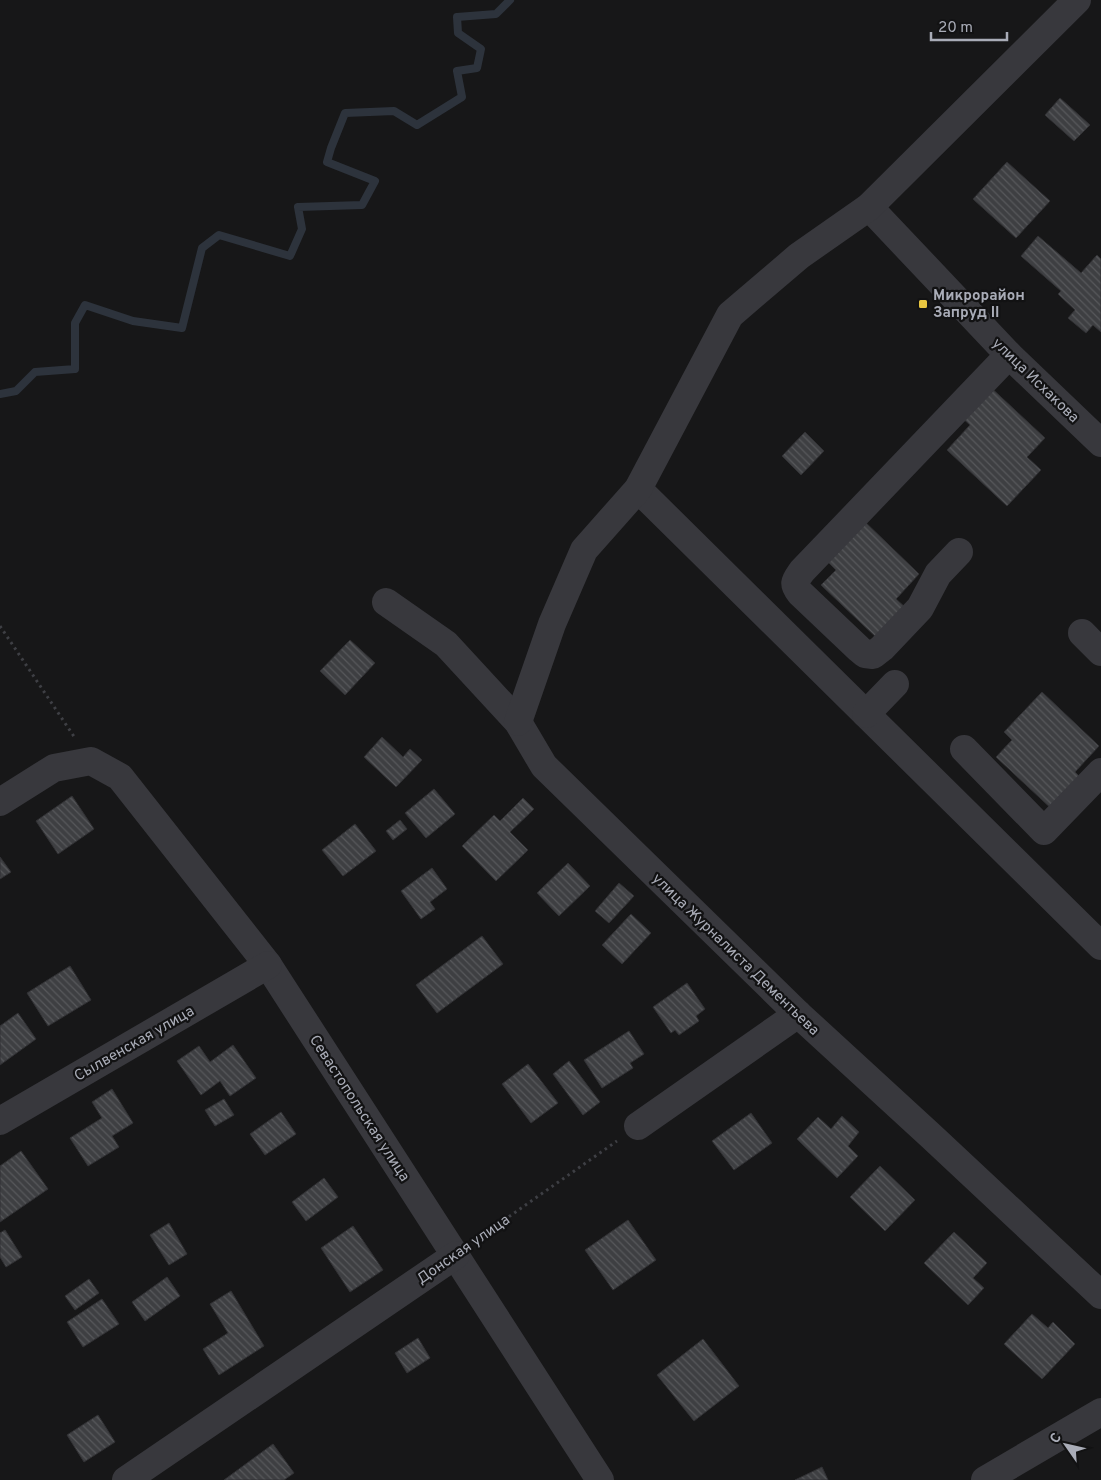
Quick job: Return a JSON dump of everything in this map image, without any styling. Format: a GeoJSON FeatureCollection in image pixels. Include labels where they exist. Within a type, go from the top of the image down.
{"type":"FeatureCollection","features":[{"type":"Feature","properties":{"kind":"street"},"geometry":{"type":"LineString","coordinates":[[518,722],[552,624],[584,550],[638,489],[730,315],[799,256],[869,207],[1077,0]]}},
{"type":"Feature","properties":{"kind":"street","name":"улица Исхакова"},"geometry":{"type":"LineString","coordinates":[[869,207],[1009,354],[1101,443]]}},
{"type":"Feature","properties":{"kind":"street"},"geometry":{"type":"LineString","coordinates":[[959,552],[938,574],[920,608],[873,655],[865,654],[859,649],[800,594],[796,587],[795,580],[802,571],[1009,354]]}},
{"type":"Feature","properties":{"kind":"street"},"geometry":{"type":"LineString","coordinates":[[638,489],[1101,946]]}},
{"type":"Feature","properties":{"kind":"street","name":"улица Журналиста Дементьева"},"geometry":{"type":"LineString","coordinates":[[386,602],[446,644],[518,722],[544,766],[798,1014],[1101,1295]]}},
{"type":"Feature","properties":{"kind":"street"},"geometry":{"type":"LineString","coordinates":[[1082,633],[1101,652]]}},
{"type":"Feature","properties":{"kind":"street"},"geometry":{"type":"LineString","coordinates":[[866,714],[895,684]]}},
{"type":"Feature","properties":{"kind":"street"},"geometry":{"type":"LineString","coordinates":[[964,749],[1044,831],[1101,772]]}},
{"type":"Feature","properties":{"kind":"street"},"geometry":{"type":"LineString","coordinates":[[0,802],[54,768],[91,761]]}},
{"type":"Feature","properties":{"kind":"street","name":"Севастопольская улица"},"geometry":{"type":"LineString","coordinates":[[91,761],[120,777],[268,965],[600,1480]]}},
{"type":"Feature","properties":{"kind":"street","name":"Сылвенская улица"},"geometry":{"type":"LineString","coordinates":[[0,1121],[268,965]]}},
{"type":"Feature","properties":{"kind":"street"},"geometry":{"type":"LineString","coordinates":[[638,1126],[798,1014]]}},
{"type":"Feature","properties":{"kind":"street","name":"Донская улица"},"geometry":{"type":"LineString","coordinates":[[139,1476],[456,1255]]}},
{"type":"Feature","properties":{"kind":"street"},"geometry":{"type":"LineString","coordinates":[[985,1480],[1101,1412]]}},
{"type":"Feature","properties":{"kind":"path"},"geometry":{"type":"LineString","coordinates":[[0,626],[91,761]]}},
{"type":"Feature","properties":{"kind":"path","name":"Донская улица"},"geometry":{"type":"LineString","coordinates":[[456,1255],[638,1126]]}},
{"type":"Feature","properties":{"kind":"building"},"geometry":{"type":"Polygon","coordinates":[[[1060,98],[1090,125],[1074,141],[1045,115],[1060,98]]]}},
{"type":"Feature","properties":{"kind":"building"},"geometry":{"type":"Polygon","coordinates":[[[1007,162],[1050,201],[1016,238],[973,199],[1007,162]]]}},
{"type":"Feature","properties":{"kind":"building"},"geometry":{"type":"Polygon","coordinates":[[[1038,236],[1081,273],[1097,255],[1101,259],[1101,332],[1093,325],[1086,333],[1068,318],[1075,310],[1058,294],[1061,291],[1021,256],[1038,236]]]}},
{"type":"Feature","properties":{"kind":"building"},"geometry":{"type":"Polygon","coordinates":[[[987,384],[1045,438],[1027,457],[1041,470],[1007,506],[947,450],[970,425],[959,415],[987,384]]]}},
{"type":"Feature","properties":{"kind":"building"},"geometry":{"type":"Polygon","coordinates":[[[805,432],[824,451],[801,475],[782,456],[805,432]]]}},
{"type":"Feature","properties":{"kind":"building"},"geometry":{"type":"Polygon","coordinates":[[[862,519],[919,574],[896,599],[907,609],[878,639],[821,585],[836,570],[824,558],[862,519]]]}},
{"type":"Feature","properties":{"kind":"building"},"geometry":{"type":"Polygon","coordinates":[[[350,640],[375,663],[345,695],[320,671],[350,640]]]}},
{"type":"Feature","properties":{"kind":"building"},"geometry":{"type":"Polygon","coordinates":[[[1042,692],[1099,746],[1075,772],[1084,781],[1055,812],[996,757],[1012,740],[1004,732],[1042,692]]]}},
{"type":"Feature","properties":{"kind":"building"},"geometry":{"type":"Polygon","coordinates":[[[382,737],[403,757],[410,749],[422,760],[396,787],[364,757],[382,737]]]}},
{"type":"Feature","properties":{"kind":"building"},"geometry":{"type":"Polygon","coordinates":[[[434,789],[455,814],[426,838],[405,813],[434,789]]]}},
{"type":"Feature","properties":{"kind":"building"},"geometry":{"type":"Polygon","coordinates":[[[72,796],[94,829],[58,854],[36,821],[72,796]]]}},
{"type":"Feature","properties":{"kind":"building"},"geometry":{"type":"Polygon","coordinates":[[[523,798],[534,809],[510,832],[528,850],[496,881],[462,846],[494,815],[500,821],[523,798]]]}},
{"type":"Feature","properties":{"kind":"building"},"geometry":{"type":"Polygon","coordinates":[[[400,820],[407,829],[393,840],[386,831],[400,820]]]}},
{"type":"Feature","properties":{"kind":"building"},"geometry":{"type":"Polygon","coordinates":[[[355,824],[376,851],[343,876],[322,850],[355,824]]]}},
{"type":"Feature","properties":{"kind":"building"},"geometry":{"type":"Polygon","coordinates":[[[0,857],[11,872],[0,879],[0,857]]]}},
{"type":"Feature","properties":{"kind":"building"},"geometry":{"type":"Polygon","coordinates":[[[568,863],[590,886],[559,916],[537,893],[568,863]]]}},
{"type":"Feature","properties":{"kind":"building"},"geometry":{"type":"Polygon","coordinates":[[[432,868],[447,889],[430,902],[435,909],[421,919],[401,891],[432,868]]]}},
{"type":"Feature","properties":{"kind":"building"},"geometry":{"type":"Polygon","coordinates":[[[619,883],[634,896],[609,923],[595,911],[619,883]]]}},
{"type":"Feature","properties":{"kind":"building"},"geometry":{"type":"Polygon","coordinates":[[[631,914],[651,933],[622,964],[602,945],[631,914]]]}},
{"type":"Feature","properties":{"kind":"building"},"geometry":{"type":"Polygon","coordinates":[[[482,936],[503,964],[437,1013],[416,985],[482,936]]]}},
{"type":"Feature","properties":{"kind":"building"},"geometry":{"type":"Polygon","coordinates":[[[70,966],[91,1000],[48,1026],[27,993],[70,966]]]}},
{"type":"Feature","properties":{"kind":"building"},"geometry":{"type":"Polygon","coordinates":[[[687,983],[705,1009],[696,1016],[699,1021],[679,1035],[675,1030],[671,1033],[653,1007],[687,983]]]}},
{"type":"Feature","properties":{"kind":"building"},"geometry":{"type":"Polygon","coordinates":[[[18,1013],[36,1039],[0,1065],[0,1026],[18,1013]]]}},
{"type":"Feature","properties":{"kind":"building"},"geometry":{"type":"Polygon","coordinates":[[[629,1031],[644,1054],[630,1063],[633,1068],[602,1088],[584,1060],[629,1031]]]}},
{"type":"Feature","properties":{"kind":"building"},"geometry":{"type":"Polygon","coordinates":[[[233,1045],[256,1078],[230,1096],[220,1081],[201,1095],[177,1061],[199,1046],[210,1062],[233,1045]]]}},
{"type":"Feature","properties":{"kind":"building"},"geometry":{"type":"Polygon","coordinates":[[[569,1061],[600,1102],[583,1115],[553,1074],[569,1061]]]}},
{"type":"Feature","properties":{"kind":"building"},"geometry":{"type":"Polygon","coordinates":[[[528,1064],[558,1103],[531,1123],[502,1084],[528,1064]]]}},
{"type":"Feature","properties":{"kind":"building"},"geometry":{"type":"Polygon","coordinates":[[[112,1089],[133,1123],[112,1136],[119,1147],[88,1166],[70,1138],[102,1118],[92,1102],[112,1089]]]}},
{"type":"Feature","properties":{"kind":"building"},"geometry":{"type":"Polygon","coordinates":[[[224,1099],[234,1115],[215,1126],[205,1110],[224,1099]]]}},
{"type":"Feature","properties":{"kind":"building"},"geometry":{"type":"Polygon","coordinates":[[[281,1112],[296,1134],[265,1155],[250,1134],[281,1112]]]}},
{"type":"Feature","properties":{"kind":"building"},"geometry":{"type":"Polygon","coordinates":[[[751,1113],[772,1143],[734,1170],[712,1141],[751,1113]]]}},
{"type":"Feature","properties":{"kind":"building"},"geometry":{"type":"Polygon","coordinates":[[[842,1116],[859,1132],[848,1146],[858,1156],[837,1178],[797,1139],[818,1117],[831,1129],[842,1116]]]}},
{"type":"Feature","properties":{"kind":"building"},"geometry":{"type":"Polygon","coordinates":[[[21,1151],[48,1189],[0,1222],[0,1166],[21,1151]]]}},
{"type":"Feature","properties":{"kind":"building"},"geometry":{"type":"Polygon","coordinates":[[[880,1166],[915,1200],[885,1231],[850,1197],[880,1166]]]}},
{"type":"Feature","properties":{"kind":"building"},"geometry":{"type":"Polygon","coordinates":[[[324,1178],[338,1197],[306,1221],[292,1202],[324,1178]]]}},
{"type":"Feature","properties":{"kind":"building"},"geometry":{"type":"Polygon","coordinates":[[[628,1220],[656,1260],[613,1290],[585,1250],[628,1220]]]}},
{"type":"Feature","properties":{"kind":"building"},"geometry":{"type":"Polygon","coordinates":[[[169,1223],[187,1254],[169,1265],[150,1235],[169,1223]]]}},
{"type":"Feature","properties":{"kind":"building"},"geometry":{"type":"Polygon","coordinates":[[[353,1226],[383,1270],[350,1292],[321,1248],[353,1226]]]}},
{"type":"Feature","properties":{"kind":"building"},"geometry":{"type":"Polygon","coordinates":[[[5,1230],[22,1257],[6,1267],[0,1257],[0,1233],[5,1230]]]}},
{"type":"Feature","properties":{"kind":"building"},"geometry":{"type":"Polygon","coordinates":[[[954,1232],[987,1263],[973,1278],[984,1288],[968,1305],[924,1263],[954,1232]]]}},
{"type":"Feature","properties":{"kind":"building"},"geometry":{"type":"Polygon","coordinates":[[[167,1277],[180,1296],[145,1321],[132,1302],[167,1277]]]}},
{"type":"Feature","properties":{"kind":"building"},"geometry":{"type":"Polygon","coordinates":[[[89,1279],[99,1293],[75,1310],[65,1296],[89,1279]]]}},
{"type":"Feature","properties":{"kind":"building"},"geometry":{"type":"Polygon","coordinates":[[[231,1291],[264,1346],[219,1375],[203,1349],[228,1333],[210,1304],[231,1291]]]}},
{"type":"Feature","properties":{"kind":"building"},"geometry":{"type":"Polygon","coordinates":[[[102,1299],[119,1324],[83,1347],[67,1322],[102,1299]]]}},
{"type":"Feature","properties":{"kind":"building"},"geometry":{"type":"Polygon","coordinates":[[[1032,1314],[1048,1328],[1053,1322],[1075,1344],[1042,1379],[1004,1344],[1032,1314]]]}},
{"type":"Feature","properties":{"kind":"building"},"geometry":{"type":"Polygon","coordinates":[[[418,1338],[430,1358],[407,1373],[395,1353],[418,1338]]]}},
{"type":"Feature","properties":{"kind":"building"},"geometry":{"type":"Polygon","coordinates":[[[703,1339],[739,1386],[694,1421],[657,1375],[703,1339]]]}},
{"type":"Feature","properties":{"kind":"building"},"geometry":{"type":"Polygon","coordinates":[[[98,1415],[115,1442],[84,1462],[67,1435],[98,1415]]]}},
{"type":"Feature","properties":{"kind":"building"},"geometry":{"type":"Polygon","coordinates":[[[273,1444],[294,1473],[284,1480],[224,1480],[273,1444]]]}},
{"type":"Feature","properties":{"kind":"building"},"geometry":{"type":"Polygon","coordinates":[[[822,1467],[828,1480],[795,1480],[822,1467]]]}},
{"type":"Feature","properties":{"kind":"waterway"},"geometry":{"type":"LineString","coordinates":[[0,394],[16,391],[35,372],[75,369],[75,323],[85,305],[133,321],[182,328],[202,248],[219,235],[290,256],[302,229],[298,207],[362,205],[375,181],[327,162],[345,113],[394,111],[417,125],[462,97],[457,71],[477,68],[481,49],[458,33],[457,17],[496,14],[510,0]]}},
{"type":"Feature","properties":{"kind":"place","name":"Микрорайон Запруд II"},"geometry":{"type":"Point","coordinates":[923,304]}}]}
